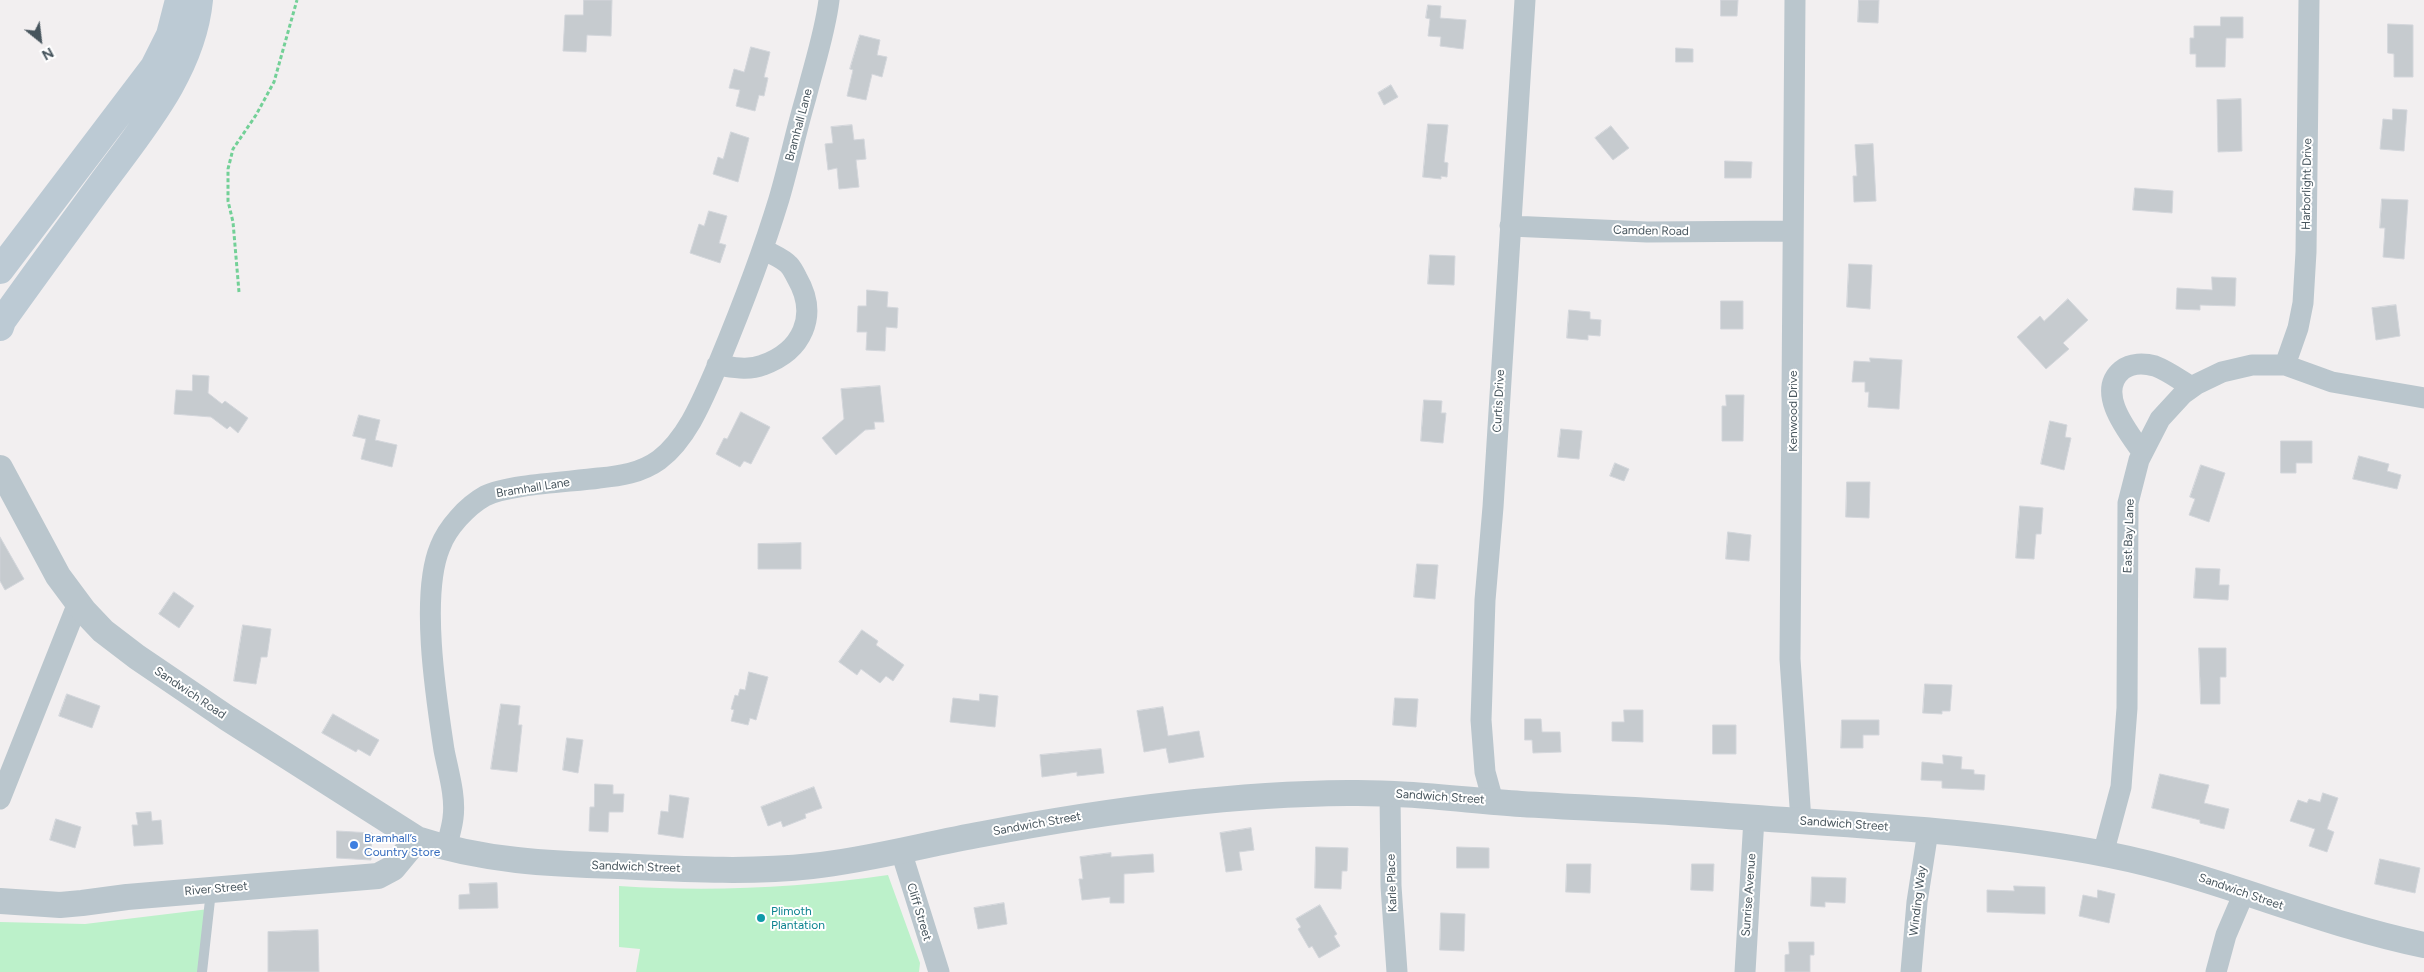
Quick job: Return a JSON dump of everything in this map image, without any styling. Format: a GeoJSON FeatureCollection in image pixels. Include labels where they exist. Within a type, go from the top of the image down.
{"type":"FeatureCollection","features":[{"type":"Feature","properties":{"kind":"main road"},"geometry":{"type":"LineString","coordinates":[[0,270],[154,67],[170,34],[179,0]]}},
{"type":"Feature","properties":{"kind":"main road"},"geometry":{"type":"LineString","coordinates":[[0,324],[163,100],[195,26],[199,0]]}},
{"type":"Feature","properties":{"kind":"street","name":"Bramhall Lane"},"geometry":{"type":"LineString","coordinates":[[447,849],[453,818],[452,797],[437,704],[431,617],[431,585],[435,562],[441,544],[454,524],[468,509],[485,496],[503,490],[637,472],[658,460],[678,440],[700,404],[763,249],[793,149],[819,49],[829,0]]}},
{"type":"Feature","properties":{"kind":"street","name":"Curtis Drive"},"geometry":{"type":"LineString","coordinates":[[1493,800],[1485,772],[1482,702],[1485,600],[1493,507],[1525,0]]}},
{"type":"Feature","properties":{"kind":"street","name":"Kenwood Drive"},"geometry":{"type":"LineString","coordinates":[[1795,0],[1790,659],[1801,821]]}},
{"type":"Feature","properties":{"kind":"street","name":"Harborlight Drive"},"geometry":{"type":"LineString","coordinates":[[2285,365],[2298,328],[2304,286],[2309,0]]}},
{"type":"Feature","properties":{"kind":"street","name":"Camden Road"},"geometry":{"type":"LineString","coordinates":[[1510,226],[1648,232],[1793,230]]}},
{"type":"Feature","properties":{"kind":"street"},"geometry":{"type":"LineString","coordinates":[[717,365],[742,369],[761,366],[786,355],[801,337],[808,308],[802,288],[789,265],[763,249]]}},
{"type":"Feature","properties":{"kind":"street"},"geometry":{"type":"LineString","coordinates":[[2142,452],[2124,424],[2113,401],[2111,387],[2118,374],[2128,366],[2148,364],[2164,370],[2192,387]]}},
{"type":"Feature","properties":{"kind":"street","name":"East Bay Lane"},"geometry":{"type":"LineString","coordinates":[[2103,854],[2121,787],[2128,708],[2128,503],[2142,452],[2160,419],[2192,387],[2209,377],[2252,365],[2285,365],[2332,382],[2424,398]]}},
{"type":"Feature","properties":{"kind":"street","name":"Sandwich Road"},"geometry":{"type":"LineString","coordinates":[[0,468],[47,556],[78,603],[103,631],[137,657],[226,718],[417,839],[447,849]]}},
{"type":"Feature","properties":{"kind":"street"},"geometry":{"type":"LineString","coordinates":[[0,799],[78,603]]}},
{"type":"Feature","properties":{"kind":"street","name":"Sandwich Street"},"geometry":{"type":"LineString","coordinates":[[447,849],[493,858],[562,864],[722,869],[805,867],[901,851],[1014,828],[1143,808],[1280,795],[1390,793],[1801,821],[2012,839],[2103,854],[2178,872],[2341,924],[2424,945]]}},
{"type":"Feature","properties":{"kind":"street","name":"Karle Place"},"geometry":{"type":"LineString","coordinates":[[1390,793],[1391,886],[1397,972]]}},
{"type":"Feature","properties":{"kind":"street","name":"Sunrise Avenue"},"geometry":{"type":"LineString","coordinates":[[1745,972],[1754,818]]}},
{"type":"Feature","properties":{"kind":"street","name":"Winding Way"},"geometry":{"type":"LineString","coordinates":[[1911,972],[1917,902],[1928,831]]}},
{"type":"Feature","properties":{"kind":"street","name":"River Street"},"geometry":{"type":"LineString","coordinates":[[0,901],[60,905],[378,876],[393,868],[417,839]]}},
{"type":"Feature","properties":{"kind":"street","name":"Cliff Street"},"geometry":{"type":"LineString","coordinates":[[901,851],[939,972]]}},
{"type":"Feature","properties":{"kind":"street"},"geometry":{"type":"LineString","coordinates":[[2216,972],[2226,935],[2244,893]]}},
{"type":"Feature","properties":{"kind":"lane"},"geometry":{"type":"LineString","coordinates":[[202,972],[211,890]]}},
{"type":"Feature","properties":{"kind":"path"},"geometry":{"type":"LineString","coordinates":[[239,292],[233,222],[228,202],[228,169],[233,149],[256,116],[274,82],[297,0]]}},
{"type":"Feature","properties":{"kind":"green space","name":"Plimoth Plantation"},"geometry":{"type":"Polygon","coordinates":[[[888,875],[920,963],[919,972],[636,972],[640,949],[619,947],[619,886],[686,889],[754,888],[888,875]]]}},
{"type":"Feature","properties":{"kind":"green space"},"geometry":{"type":"Polygon","coordinates":[[[209,909],[199,972],[0,972],[0,922],[85,924],[209,909]]]}},
{"type":"Feature","properties":{"kind":"building"},"geometry":{"type":"Polygon","coordinates":[[[584,0],[612,0],[611,36],[587,35],[586,52],[563,51],[565,15],[583,15],[584,0]]]}},
{"type":"Feature","properties":{"kind":"building"},"geometry":{"type":"Polygon","coordinates":[[[1721,0],[1738,0],[1737,16],[1721,16],[1721,0]]]}},
{"type":"Feature","properties":{"kind":"building"},"geometry":{"type":"Polygon","coordinates":[[[1859,0],[1879,0],[1878,23],[1858,22],[1859,0]]]}},
{"type":"Feature","properties":{"kind":"building"},"geometry":{"type":"Polygon","coordinates":[[[1428,5],[1441,6],[1440,18],[1466,20],[1463,49],[1440,46],[1441,37],[1428,36],[1430,19],[1426,18],[1428,5]]]}},
{"type":"Feature","properties":{"kind":"building"},"geometry":{"type":"Polygon","coordinates":[[[2221,17],[2243,17],[2243,38],[2226,38],[2225,67],[2196,67],[2196,54],[2190,54],[2190,38],[2194,38],[2194,26],[2220,26],[2221,17]]]}},
{"type":"Feature","properties":{"kind":"building"},"geometry":{"type":"Polygon","coordinates":[[[2388,24],[2413,25],[2413,77],[2394,77],[2394,54],[2388,53],[2388,24]]]}},
{"type":"Feature","properties":{"kind":"building"},"geometry":{"type":"Polygon","coordinates":[[[860,35],[880,40],[877,55],[887,57],[882,77],[872,74],[866,100],[847,96],[853,70],[850,69],[860,35]]]}},
{"type":"Feature","properties":{"kind":"building"},"geometry":{"type":"Polygon","coordinates":[[[751,47],[770,52],[764,77],[768,78],[764,96],[759,95],[755,111],[736,106],[740,90],[729,88],[734,69],[744,72],[751,47]]]}},
{"type":"Feature","properties":{"kind":"building"},"geometry":{"type":"Polygon","coordinates":[[[1676,48],[1693,49],[1693,62],[1676,62],[1676,48]]]}},
{"type":"Feature","properties":{"kind":"building"},"geometry":{"type":"Polygon","coordinates":[[[1391,85],[1398,97],[1384,105],[1378,93],[1391,85]]]}},
{"type":"Feature","properties":{"kind":"building"},"geometry":{"type":"Polygon","coordinates":[[[2241,99],[2242,151],[2218,152],[2217,100],[2241,99]]]}},
{"type":"Feature","properties":{"kind":"building"},"geometry":{"type":"Polygon","coordinates":[[[2393,109],[2407,110],[2404,151],[2380,149],[2383,119],[2392,120],[2393,109]]]}},
{"type":"Feature","properties":{"kind":"building"},"geometry":{"type":"Polygon","coordinates":[[[1428,124],[1448,125],[1444,162],[1448,163],[1447,177],[1441,176],[1441,179],[1423,177],[1428,124]]]}},
{"type":"Feature","properties":{"kind":"building"},"geometry":{"type":"Polygon","coordinates":[[[852,125],[854,140],[864,139],[866,159],[856,160],[859,187],[839,189],[837,168],[828,170],[825,144],[833,143],[831,127],[852,125]]]}},
{"type":"Feature","properties":{"kind":"building"},"geometry":{"type":"Polygon","coordinates":[[[1611,126],[1629,148],[1613,160],[1595,138],[1611,126]]]}},
{"type":"Feature","properties":{"kind":"building"},"geometry":{"type":"Polygon","coordinates":[[[731,132],[749,138],[738,182],[713,174],[718,157],[723,159],[731,132]]]}},
{"type":"Feature","properties":{"kind":"building"},"geometry":{"type":"Polygon","coordinates":[[[1873,144],[1876,201],[1854,202],[1853,176],[1857,176],[1855,145],[1873,144]]]}},
{"type":"Feature","properties":{"kind":"building"},"geometry":{"type":"Polygon","coordinates":[[[1725,161],[1752,162],[1751,178],[1725,178],[1725,161]]]}},
{"type":"Feature","properties":{"kind":"building"},"geometry":{"type":"Polygon","coordinates":[[[2135,188],[2173,191],[2172,213],[2133,210],[2135,188]]]}},
{"type":"Feature","properties":{"kind":"building"},"geometry":{"type":"Polygon","coordinates":[[[2382,199],[2408,200],[2404,259],[2383,257],[2385,228],[2380,228],[2382,199]]]}},
{"type":"Feature","properties":{"kind":"building"},"geometry":{"type":"Polygon","coordinates":[[[709,211],[727,216],[719,243],[726,245],[720,263],[690,253],[699,224],[704,226],[709,211]]]}},
{"type":"Feature","properties":{"kind":"building"},"geometry":{"type":"Polygon","coordinates":[[[1430,255],[1455,256],[1454,285],[1428,284],[1430,255]]]}},
{"type":"Feature","properties":{"kind":"building"},"geometry":{"type":"Polygon","coordinates":[[[1849,264],[1872,265],[1870,309],[1847,307],[1849,264]]]}},
{"type":"Feature","properties":{"kind":"building"},"geometry":{"type":"Polygon","coordinates":[[[2212,277],[2236,278],[2235,306],[2200,305],[2200,310],[2176,309],[2177,288],[2212,290],[2212,277]]]}},
{"type":"Feature","properties":{"kind":"building"},"geometry":{"type":"Polygon","coordinates":[[[867,290],[888,292],[887,307],[898,308],[897,328],[886,327],[885,351],[866,350],[867,332],[857,332],[858,306],[866,306],[867,290]]]}},
{"type":"Feature","properties":{"kind":"building"},"geometry":{"type":"Polygon","coordinates":[[[2068,299],[2088,320],[2063,343],[2069,349],[2046,369],[2017,337],[2040,316],[2044,321],[2068,299]]]}},
{"type":"Feature","properties":{"kind":"building"},"geometry":{"type":"Polygon","coordinates":[[[1721,301],[1743,301],[1743,329],[1721,329],[1721,301]]]}},
{"type":"Feature","properties":{"kind":"building"},"geometry":{"type":"Polygon","coordinates":[[[2396,305],[2400,336],[2376,340],[2372,308],[2396,305]]]}},
{"type":"Feature","properties":{"kind":"building"},"geometry":{"type":"Polygon","coordinates":[[[1569,310],[1590,312],[1590,319],[1601,320],[1600,336],[1588,335],[1588,340],[1567,338],[1569,310]]]}},
{"type":"Feature","properties":{"kind":"building"},"geometry":{"type":"Polygon","coordinates":[[[1870,358],[1902,360],[1899,409],[1868,407],[1869,392],[1865,392],[1865,382],[1852,382],[1854,361],[1870,362],[1870,358]]]}},
{"type":"Feature","properties":{"kind":"building"},"geometry":{"type":"Polygon","coordinates":[[[193,375],[209,376],[208,393],[222,404],[225,401],[248,418],[238,433],[230,426],[227,429],[211,417],[174,414],[176,390],[192,391],[193,375]]]}},
{"type":"Feature","properties":{"kind":"building"},"geometry":{"type":"Polygon","coordinates":[[[880,386],[884,422],[874,422],[875,429],[865,430],[836,455],[822,438],[844,419],[841,389],[880,386]]]}},
{"type":"Feature","properties":{"kind":"building"},"geometry":{"type":"Polygon","coordinates":[[[1726,395],[1744,395],[1743,441],[1722,441],[1722,406],[1726,406],[1726,395]]]}},
{"type":"Feature","properties":{"kind":"building"},"geometry":{"type":"Polygon","coordinates":[[[1424,400],[1442,401],[1441,413],[1446,413],[1443,443],[1421,441],[1424,400]]]}},
{"type":"Feature","properties":{"kind":"building"},"geometry":{"type":"Polygon","coordinates":[[[741,412],[770,427],[751,464],[744,461],[740,467],[716,454],[724,438],[727,439],[741,412]]]}},
{"type":"Feature","properties":{"kind":"building"},"geometry":{"type":"Polygon","coordinates":[[[359,415],[380,420],[375,440],[397,445],[392,467],[361,459],[366,439],[353,436],[359,415]]]}},
{"type":"Feature","properties":{"kind":"building"},"geometry":{"type":"Polygon","coordinates":[[[2050,421],[2067,425],[2065,437],[2071,438],[2064,470],[2041,464],[2050,421]]]}},
{"type":"Feature","properties":{"kind":"building"},"geometry":{"type":"Polygon","coordinates":[[[1561,429],[1582,431],[1579,459],[1558,457],[1561,429]]]}},
{"type":"Feature","properties":{"kind":"building"},"geometry":{"type":"Polygon","coordinates":[[[2281,441],[2312,441],[2312,463],[2296,463],[2296,473],[2281,473],[2281,441]]]}},
{"type":"Feature","properties":{"kind":"building"},"geometry":{"type":"Polygon","coordinates":[[[2359,456],[2389,464],[2387,471],[2401,475],[2397,489],[2353,479],[2359,456]]]}},
{"type":"Feature","properties":{"kind":"building"},"geometry":{"type":"Polygon","coordinates":[[[1615,463],[1629,469],[1624,481],[1610,476],[1615,463]]]}},
{"type":"Feature","properties":{"kind":"building"},"geometry":{"type":"Polygon","coordinates":[[[2201,465],[2225,473],[2209,522],[2189,515],[2195,499],[2190,497],[2201,465]]]}},
{"type":"Feature","properties":{"kind":"building"},"geometry":{"type":"Polygon","coordinates":[[[1847,482],[1870,482],[1869,518],[1846,517],[1847,482]]]}},
{"type":"Feature","properties":{"kind":"building"},"geometry":{"type":"Polygon","coordinates":[[[2020,506],[2043,508],[2041,534],[2036,534],[2034,559],[2016,558],[2020,506]]]}},
{"type":"Feature","properties":{"kind":"building"},"geometry":{"type":"Polygon","coordinates":[[[1728,532],[1751,535],[1749,561],[1726,559],[1728,532]]]}},
{"type":"Feature","properties":{"kind":"building"},"geometry":{"type":"Polygon","coordinates":[[[0,537],[24,579],[5,590],[0,581],[0,537]]]}},
{"type":"Feature","properties":{"kind":"building"},"geometry":{"type":"Polygon","coordinates":[[[801,543],[801,569],[758,569],[758,544],[801,543]]]}},
{"type":"Feature","properties":{"kind":"building"},"geometry":{"type":"Polygon","coordinates":[[[1417,564],[1438,565],[1435,599],[1414,597],[1417,564]]]}},
{"type":"Feature","properties":{"kind":"building"},"geometry":{"type":"Polygon","coordinates":[[[2196,568],[2220,569],[2219,585],[2229,585],[2228,600],[2194,598],[2196,568]]]}},
{"type":"Feature","properties":{"kind":"building"},"geometry":{"type":"Polygon","coordinates":[[[174,592],[194,606],[179,628],[159,614],[174,592]]]}},
{"type":"Feature","properties":{"kind":"building"},"geometry":{"type":"Polygon","coordinates":[[[243,625],[271,629],[267,657],[261,657],[256,684],[234,681],[243,625]]]}},
{"type":"Feature","properties":{"kind":"building"},"geometry":{"type":"Polygon","coordinates":[[[862,630],[878,641],[876,645],[904,665],[893,681],[886,676],[880,683],[861,669],[857,675],[839,662],[862,630]]]}},
{"type":"Feature","properties":{"kind":"building"},"geometry":{"type":"Polygon","coordinates":[[[2199,648],[2226,648],[2226,677],[2220,677],[2220,704],[2201,704],[2199,648]]]}},
{"type":"Feature","properties":{"kind":"building"},"geometry":{"type":"Polygon","coordinates":[[[749,672],[768,677],[756,720],[750,718],[748,725],[731,721],[734,710],[731,709],[735,695],[738,696],[740,689],[745,690],[749,672]]]}},
{"type":"Feature","properties":{"kind":"building"},"geometry":{"type":"Polygon","coordinates":[[[1925,684],[1952,685],[1950,711],[1942,711],[1942,714],[1923,713],[1925,684]]]}},
{"type":"Feature","properties":{"kind":"building"},"geometry":{"type":"Polygon","coordinates":[[[67,694],[100,706],[92,728],[59,716],[67,694]]]}},
{"type":"Feature","properties":{"kind":"building"},"geometry":{"type":"Polygon","coordinates":[[[980,694],[998,696],[995,727],[950,722],[953,698],[979,701],[980,694]]]}},
{"type":"Feature","properties":{"kind":"building"},"geometry":{"type":"Polygon","coordinates":[[[1395,698],[1418,699],[1416,727],[1393,725],[1395,698]]]}},
{"type":"Feature","properties":{"kind":"building"},"geometry":{"type":"Polygon","coordinates":[[[501,704],[520,706],[518,725],[522,725],[517,772],[491,769],[501,704]]]}},
{"type":"Feature","properties":{"kind":"building"},"geometry":{"type":"Polygon","coordinates":[[[1163,707],[1168,736],[1199,731],[1204,757],[1169,763],[1166,748],[1144,752],[1137,711],[1163,707]]]}},
{"type":"Feature","properties":{"kind":"building"},"geometry":{"type":"Polygon","coordinates":[[[1624,710],[1643,710],[1643,742],[1612,741],[1612,722],[1624,722],[1624,710]]]}},
{"type":"Feature","properties":{"kind":"building"},"geometry":{"type":"Polygon","coordinates":[[[333,714],[379,740],[370,756],[358,749],[356,752],[322,733],[333,714]]]}},
{"type":"Feature","properties":{"kind":"building"},"geometry":{"type":"Polygon","coordinates":[[[1525,719],[1541,719],[1542,732],[1560,732],[1561,752],[1533,753],[1532,740],[1525,740],[1525,719]]]}},
{"type":"Feature","properties":{"kind":"building"},"geometry":{"type":"Polygon","coordinates":[[[1842,720],[1879,720],[1879,735],[1863,735],[1863,748],[1841,748],[1842,720]]]}},
{"type":"Feature","properties":{"kind":"building"},"geometry":{"type":"Polygon","coordinates":[[[1713,725],[1736,725],[1736,754],[1713,754],[1713,725]]]}},
{"type":"Feature","properties":{"kind":"building"},"geometry":{"type":"Polygon","coordinates":[[[567,738],[583,740],[578,773],[563,770],[567,738]]]}},
{"type":"Feature","properties":{"kind":"building"},"geometry":{"type":"Polygon","coordinates":[[[1101,749],[1104,773],[1077,776],[1077,772],[1042,777],[1040,755],[1101,749]]]}},
{"type":"Feature","properties":{"kind":"building"},"geometry":{"type":"Polygon","coordinates":[[[1943,755],[1962,757],[1961,769],[1974,770],[1974,774],[1985,775],[1984,790],[1942,788],[1942,781],[1921,780],[1922,762],[1943,764],[1943,755]]]}},
{"type":"Feature","properties":{"kind":"building"},"geometry":{"type":"Polygon","coordinates":[[[2160,774],[2209,785],[2204,803],[2229,809],[2224,829],[2200,823],[2200,820],[2152,808],[2160,774]]]}},
{"type":"Feature","properties":{"kind":"building"},"geometry":{"type":"Polygon","coordinates":[[[595,784],[613,785],[613,794],[624,794],[623,812],[609,812],[608,832],[589,831],[590,807],[594,807],[595,784]]]}},
{"type":"Feature","properties":{"kind":"building"},"geometry":{"type":"Polygon","coordinates":[[[814,787],[822,808],[805,814],[806,818],[783,827],[781,821],[768,826],[761,807],[814,787]]]}},
{"type":"Feature","properties":{"kind":"building"},"geometry":{"type":"Polygon","coordinates":[[[2323,793],[2338,798],[2327,829],[2334,832],[2327,852],[2309,846],[2315,829],[2290,821],[2298,800],[2307,803],[2309,799],[2320,802],[2323,793]]]}},
{"type":"Feature","properties":{"kind":"building"},"geometry":{"type":"Polygon","coordinates":[[[670,795],[689,798],[683,838],[658,834],[661,811],[668,812],[670,795]]]}},
{"type":"Feature","properties":{"kind":"building"},"geometry":{"type":"Polygon","coordinates":[[[151,812],[152,821],[161,820],[163,844],[134,846],[132,825],[138,825],[136,813],[151,812]]]}},
{"type":"Feature","properties":{"kind":"building"},"geometry":{"type":"Polygon","coordinates":[[[56,819],[81,827],[75,848],[50,840],[56,819]]]}},
{"type":"Feature","properties":{"kind":"building"},"geometry":{"type":"Polygon","coordinates":[[[1251,828],[1254,850],[1239,852],[1242,870],[1226,872],[1220,833],[1251,828]]]}},
{"type":"Feature","properties":{"kind":"building","name":"Bramhall’s Country Store"},"geometry":{"type":"Polygon","coordinates":[[[337,831],[372,833],[371,860],[337,858],[337,831]]]}},
{"type":"Feature","properties":{"kind":"building"},"geometry":{"type":"Polygon","coordinates":[[[1316,847],[1348,848],[1347,871],[1342,871],[1341,889],[1315,888],[1316,847]]]}},
{"type":"Feature","properties":{"kind":"building"},"geometry":{"type":"Polygon","coordinates":[[[1457,847],[1489,848],[1489,868],[1457,868],[1457,847]]]}},
{"type":"Feature","properties":{"kind":"building"},"geometry":{"type":"Polygon","coordinates":[[[1111,853],[1111,857],[1153,854],[1154,872],[1124,874],[1124,903],[1110,903],[1110,897],[1082,900],[1079,879],[1083,879],[1080,857],[1111,853]]]}},
{"type":"Feature","properties":{"kind":"building"},"geometry":{"type":"Polygon","coordinates":[[[2380,859],[2420,868],[2415,893],[2375,884],[2380,859]]]}},
{"type":"Feature","properties":{"kind":"building"},"geometry":{"type":"Polygon","coordinates":[[[1567,864],[1591,864],[1590,893],[1566,892],[1567,864]]]}},
{"type":"Feature","properties":{"kind":"building"},"geometry":{"type":"Polygon","coordinates":[[[1692,864],[1714,864],[1713,891],[1691,890],[1692,864]]]}},
{"type":"Feature","properties":{"kind":"building"},"geometry":{"type":"Polygon","coordinates":[[[1812,877],[1846,878],[1845,903],[1825,902],[1825,907],[1811,906],[1812,877]]]}},
{"type":"Feature","properties":{"kind":"building"},"geometry":{"type":"Polygon","coordinates":[[[497,883],[498,908],[459,909],[459,895],[470,894],[469,884],[497,883]]]}},
{"type":"Feature","properties":{"kind":"building"},"geometry":{"type":"Polygon","coordinates":[[[2014,886],[2045,887],[2045,914],[1987,912],[1987,890],[2014,891],[2014,886]]]}},
{"type":"Feature","properties":{"kind":"building"},"geometry":{"type":"Polygon","coordinates":[[[2098,890],[2115,894],[2109,923],[2079,916],[2083,895],[2097,898],[2098,890]]]}},
{"type":"Feature","properties":{"kind":"building"},"geometry":{"type":"Polygon","coordinates":[[[1004,903],[1007,924],[978,929],[974,908],[1004,903]]]}},
{"type":"Feature","properties":{"kind":"building"},"geometry":{"type":"Polygon","coordinates":[[[1320,905],[1337,934],[1334,936],[1340,946],[1319,958],[1312,946],[1309,948],[1298,929],[1301,927],[1296,919],[1320,905]]]}},
{"type":"Feature","properties":{"kind":"building"},"geometry":{"type":"Polygon","coordinates":[[[1441,913],[1465,914],[1464,951],[1440,950],[1441,913]]]}},
{"type":"Feature","properties":{"kind":"building"},"geometry":{"type":"Polygon","coordinates":[[[318,930],[319,972],[268,972],[268,932],[318,930]]]}},
{"type":"Feature","properties":{"kind":"building"},"geometry":{"type":"Polygon","coordinates":[[[1789,942],[1814,942],[1814,955],[1810,955],[1810,972],[1785,972],[1785,955],[1789,954],[1789,942]]]}},
{"type":"Feature","properties":{"kind":"place","name":"Bramhall’s Country Store"},"geometry":{"type":"Point","coordinates":[354,845]}},
{"type":"Feature","properties":{"kind":"place","name":"Plimoth Plantation"},"geometry":{"type":"Point","coordinates":[761,918]}}]}
